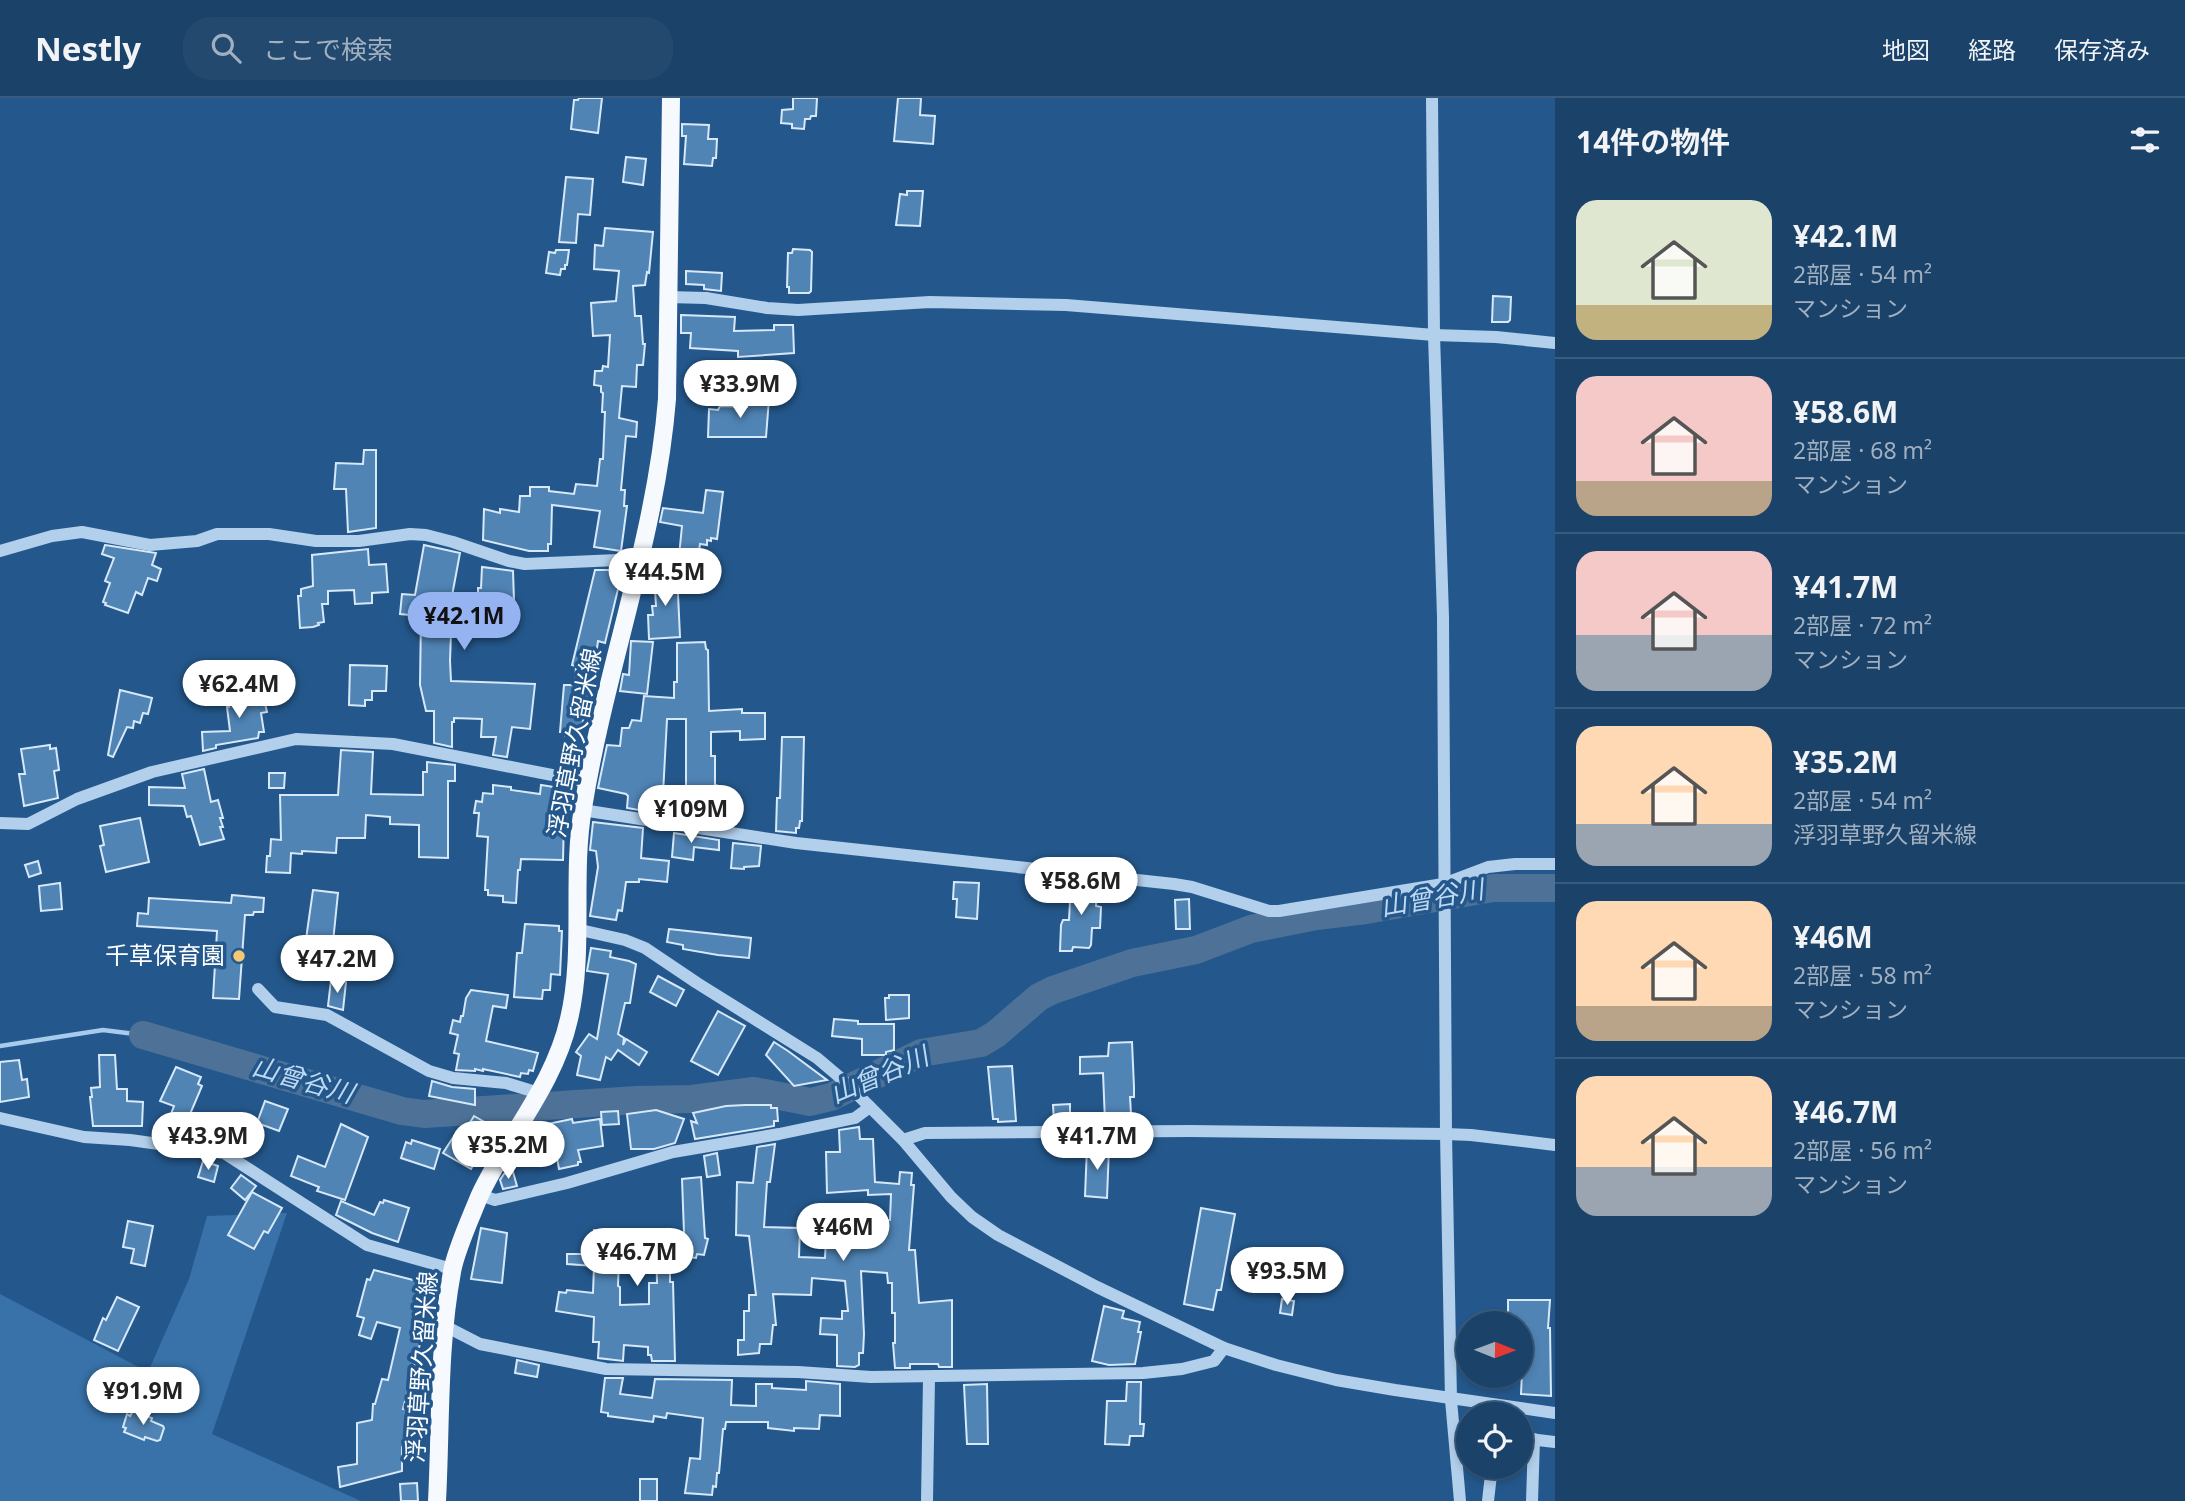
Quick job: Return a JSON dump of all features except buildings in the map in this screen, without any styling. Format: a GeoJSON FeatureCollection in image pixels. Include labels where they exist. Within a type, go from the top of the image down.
{"type":"FeatureCollection","features":[{"type":"Feature","properties":{"kind":"main road","name":"浮羽草野久留米線"},"geometry":{"type":"LineString","coordinates":[[437,1501],[445,1326],[452,1269],[480,1195],[525,1119],[559,1054],[569,1018],[574,986],[582,810],[641,559],[663,448],[667,399],[671,98]]}},
{"type":"Feature","properties":{"kind":"street"},"geometry":{"type":"LineString","coordinates":[[1432,98],[1434,335],[1443,617],[1443,892],[1451,1400],[1460,1501]]}},
{"type":"Feature","properties":{"kind":"street"},"geometry":{"type":"LineString","coordinates":[[667,297],[706,298],[798,310],[930,302],[1066,305],[1555,343]]}},
{"type":"Feature","properties":{"kind":"street"},"geometry":{"type":"LineString","coordinates":[[0,551],[52,536],[82,532],[150,545],[197,541],[216,534],[269,534],[316,541],[359,541],[410,534],[453,542],[525,564],[641,559]]}},
{"type":"Feature","properties":{"kind":"street"},"geometry":{"type":"LineString","coordinates":[[0,823],[28,824],[77,799],[152,772],[296,739],[393,744],[588,782]]}},
{"type":"Feature","properties":{"kind":"street"},"geometry":{"type":"LineString","coordinates":[[582,810],[796,843],[1174,884],[1269,911],[1443,892],[1489,867],[1555,864]]}},
{"type":"Feature","properties":{"kind":"street"},"geometry":{"type":"LineString","coordinates":[[576,929],[625,940],[645,948],[696,984],[817,1058],[858,1094],[903,1140],[951,1197],[972,1217],[998,1235],[1108,1293],[1224,1348],[1276,1364],[1336,1380],[1451,1400],[1555,1413]]}},
{"type":"Feature","properties":{"kind":"street"},"geometry":{"type":"LineString","coordinates":[[258,989],[275,1006],[327,1015],[429,1070],[453,1078],[506,1083],[537,1097]]}},
{"type":"Feature","properties":{"kind":"street"},"geometry":{"type":"LineString","coordinates":[[480,1195],[495,1200],[567,1183],[673,1152],[855,1118],[870,1107]]}},
{"type":"Feature","properties":{"kind":"street"},"geometry":{"type":"LineString","coordinates":[[0,1118],[84,1138],[130,1140],[224,1153],[367,1245],[452,1269]]}},
{"type":"Feature","properties":{"kind":"street"},"geometry":{"type":"LineString","coordinates":[[903,1140],[925,1133],[1190,1131],[1446,1134],[1555,1145]]}},
{"type":"Feature","properties":{"kind":"street"},"geometry":{"type":"LineString","coordinates":[[445,1326],[480,1344],[606,1368],[929,1378],[1143,1373],[1214,1361],[1224,1348]]}},
{"type":"Feature","properties":{"kind":"street"},"geometry":{"type":"LineString","coordinates":[[927,1501],[929,1378]]}},
{"type":"Feature","properties":{"kind":"street"},"geometry":{"type":"LineString","coordinates":[[1532,1501],[1534,1439],[1555,1442]]}},
{"type":"Feature","properties":{"kind":"street"},"geometry":{"type":"LineString","coordinates":[[1488,1501],[1491,1479]]}},
{"type":"Feature","properties":{"kind":"shaded area"},"geometry":{"type":"Polygon","coordinates":[[[287,1213],[212,1434],[361,1501],[0,1501],[0,1294],[148,1372],[189,1279],[207,1216],[287,1213]]]}},
{"type":"Feature","properties":{"kind":"waterway","name":"山曾谷川"},"geometry":{"type":"LineString","coordinates":[[143,1035],[402,1111],[424,1114],[692,1099],[754,1091],[810,1102],[831,1097],[921,1053],[981,1043],[996,1034],[1039,997],[1132,963],[1196,950],[1251,929],[1316,916],[1493,888],[1555,888]]}},
{"type":"Feature","properties":{"kind":"waterway"},"geometry":{"type":"LineString","coordinates":[[0,1046],[103,1030],[143,1035]]}},
{"type":"Feature","properties":{"kind":"place","name":"千草保育園"},"geometry":{"type":"Point","coordinates":[239,956]}}]}
